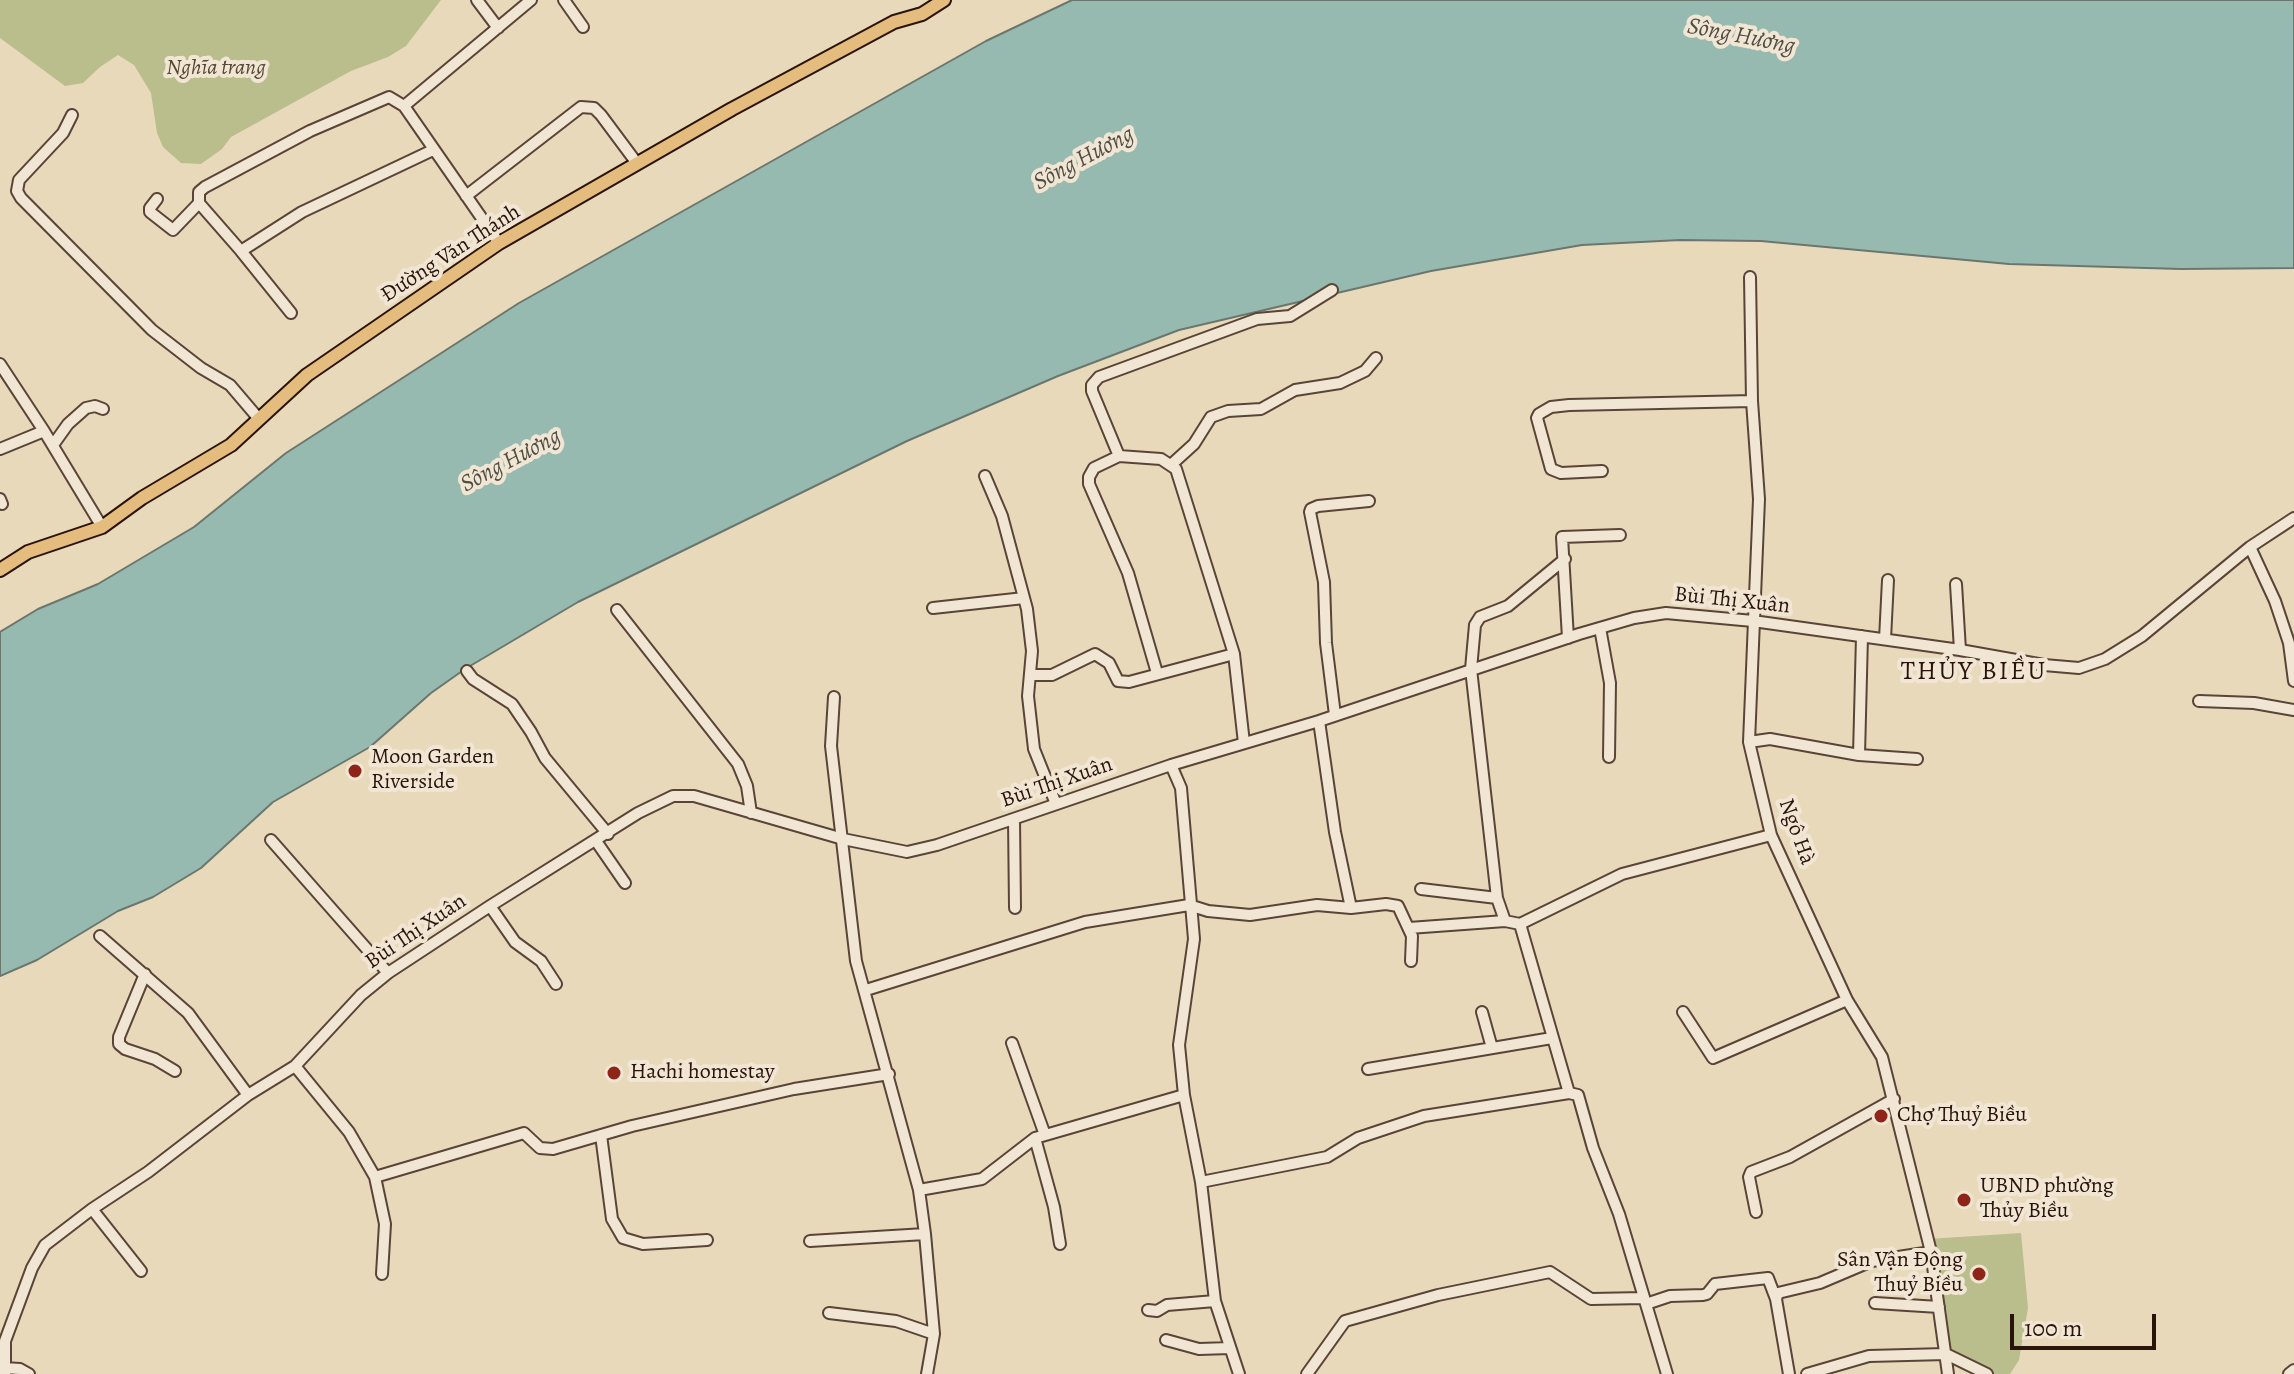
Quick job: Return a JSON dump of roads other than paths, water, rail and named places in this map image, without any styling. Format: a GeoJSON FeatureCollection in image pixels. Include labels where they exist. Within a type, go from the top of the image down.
{"type":"FeatureCollection","features":[{"type":"Feature","properties":{"kind":"main road","name":"Đường Văn Thánh"},"geometry":{"type":"LineString","coordinates":[[0,570],[28,552],[102,527],[142,498],[231,445],[307,375],[499,243],[732,109],[894,22],[922,14],[944,0]]}},
{"type":"Feature","properties":{"kind":"street"},"geometry":{"type":"LineString","coordinates":[[477,0],[498,28]]}},
{"type":"Feature","properties":{"kind":"street"},"geometry":{"type":"LineString","coordinates":[[404,106],[531,0]]}},
{"type":"Feature","properties":{"kind":"street"},"geometry":{"type":"LineString","coordinates":[[564,0],[583,27]]}},
{"type":"Feature","properties":{"kind":"street"},"geometry":{"type":"LineString","coordinates":[[291,313],[199,203],[199,192],[310,131],[389,97],[404,106],[499,243]]}},
{"type":"Feature","properties":{"kind":"street"},"geometry":{"type":"LineString","coordinates":[[466,196],[581,107],[594,108],[601,115],[636,162]]}},
{"type":"Feature","properties":{"kind":"street"},"geometry":{"type":"LineString","coordinates":[[72,115],[63,133],[19,180],[17,186],[21,198],[152,330],[201,368],[230,385],[259,419]]}},
{"type":"Feature","properties":{"kind":"street"},"geometry":{"type":"LineString","coordinates":[[241,251],[302,212],[433,150]]}},
{"type":"Feature","properties":{"kind":"street"},"geometry":{"type":"LineString","coordinates":[[157,199],[150,212],[173,230],[199,203]]}},
{"type":"Feature","properties":{"kind":"street","name":"Ngô Hà"},"geometry":{"type":"LineString","coordinates":[[1750,277],[1752,401],[1759,499],[1749,742],[1771,835],[1847,1000],[1882,1057],[1931,1252],[1948,1374]]}},
{"type":"Feature","properties":{"kind":"street"},"geometry":{"type":"LineString","coordinates":[[1119,456],[1092,391],[1092,385],[1099,377],[1257,319],[1290,316],[1332,290]]}},
{"type":"Feature","properties":{"kind":"street"},"geometry":{"type":"LineString","coordinates":[[1172,464],[1194,444],[1211,417],[1228,411],[1261,409],[1295,390],[1340,383],[1365,371],[1376,358]]}},
{"type":"Feature","properties":{"kind":"street"},"geometry":{"type":"LineString","coordinates":[[0,364],[102,527]]}},
{"type":"Feature","properties":{"kind":"street"},"geometry":{"type":"LineString","coordinates":[[1602,471],[1561,473],[1551,469],[1537,418],[1539,414],[1551,407],[1569,405],[1752,401]]}},
{"type":"Feature","properties":{"kind":"street"},"geometry":{"type":"LineString","coordinates":[[53,445],[68,424],[86,408],[95,406],[103,409]]}},
{"type":"Feature","properties":{"kind":"street"},"geometry":{"type":"LineString","coordinates":[[0,449],[44,431]]}},
{"type":"Feature","properties":{"kind":"street"},"geometry":{"type":"LineString","coordinates":[[1157,673],[1128,573],[1089,484],[1094,468],[1119,456],[1147,457],[1172,464],[1180,479],[1234,654],[1244,743]]}},
{"type":"Feature","properties":{"kind":"street"},"geometry":{"type":"LineString","coordinates":[[985,476],[1002,516],[1024,598],[1031,631],[1028,696],[1034,749],[1056,804]]}},
{"type":"Feature","properties":{"kind":"street"},"geometry":{"type":"LineString","coordinates":[[1335,715],[1326,643],[1324,582],[1310,512],[1314,507],[1369,501]]}},
{"type":"Feature","properties":{"kind":"street","name":"Bùi Thị Xuân"},"geometry":{"type":"LineString","coordinates":[[5,1371],[5,1341],[32,1268],[45,1245],[148,1172],[248,1095],[295,1066],[361,995],[388,973],[638,813],[673,796],[694,796],[843,839],[907,852],[937,845],[1171,765],[1319,721],[1568,638],[1634,618],[1666,613],[1753,621],[2079,668],[2105,659],[2142,636],[2250,547],[2294,518]]}},
{"type":"Feature","properties":{"kind":"street"},"geometry":{"type":"LineString","coordinates":[[1568,638],[1564,535],[1620,535]]}},
{"type":"Feature","properties":{"kind":"street"},"geometry":{"type":"LineString","coordinates":[[2250,547],[2275,601],[2289,643],[2294,681]]}},
{"type":"Feature","properties":{"kind":"street"},"geometry":{"type":"LineString","coordinates":[[1505,921],[1497,898],[1471,669],[1475,625],[1480,617],[1508,606],[1565,559]]}},
{"type":"Feature","properties":{"kind":"street"},"geometry":{"type":"LineString","coordinates":[[1885,639],[1888,580]]}},
{"type":"Feature","properties":{"kind":"street"},"geometry":{"type":"LineString","coordinates":[[1956,584],[1960,650]]}},
{"type":"Feature","properties":{"kind":"street"},"geometry":{"type":"LineString","coordinates":[[933,608],[1024,598]]}},
{"type":"Feature","properties":{"kind":"street"},"geometry":{"type":"LineString","coordinates":[[617,610],[738,764],[747,786],[751,813]]}},
{"type":"Feature","properties":{"kind":"street"},"geometry":{"type":"LineString","coordinates":[[1600,628],[1610,683],[1609,757]]}},
{"type":"Feature","properties":{"kind":"street"},"geometry":{"type":"LineString","coordinates":[[1859,755],[1862,636]]}},
{"type":"Feature","properties":{"kind":"street"},"geometry":{"type":"LineString","coordinates":[[1030,675],[1052,675],[1095,654],[1109,663],[1118,681],[1123,683],[1234,654]]}},
{"type":"Feature","properties":{"kind":"street"},"geometry":{"type":"LineString","coordinates":[[467,671],[473,679],[512,704],[545,758],[608,834]]}},
{"type":"Feature","properties":{"kind":"street"},"geometry":{"type":"LineString","coordinates":[[834,697],[831,746],[856,961],[919,1190],[934,1334],[927,1374]]}},
{"type":"Feature","properties":{"kind":"street"},"geometry":{"type":"LineString","coordinates":[[2199,701],[2241,701],[2294,710]]}},
{"type":"Feature","properties":{"kind":"street"},"geometry":{"type":"LineString","coordinates":[[1319,721],[1335,832],[1351,908]]}},
{"type":"Feature","properties":{"kind":"street"},"geometry":{"type":"LineString","coordinates":[[1749,742],[1770,739],[1859,755],[1917,759]]}},
{"type":"Feature","properties":{"kind":"street"},"geometry":{"type":"LineString","coordinates":[[1171,765],[1181,788],[1194,939],[1179,1045],[1184,1095],[1201,1182],[1215,1301],[1239,1374]]}},
{"type":"Feature","properties":{"kind":"street"},"geometry":{"type":"LineString","coordinates":[[1014,819],[1015,908]]}},
{"type":"Feature","properties":{"kind":"street"},"geometry":{"type":"LineString","coordinates":[[1409,928],[1505,921],[1520,924],[1622,874],[1771,835]]}},
{"type":"Feature","properties":{"kind":"street"},"geometry":{"type":"LineString","coordinates":[[271,840],[388,973]]}},
{"type":"Feature","properties":{"kind":"street"},"geometry":{"type":"LineString","coordinates":[[596,841],[625,883]]}},
{"type":"Feature","properties":{"kind":"street"},"geometry":{"type":"LineString","coordinates":[[1421,889],[1497,898]]}},
{"type":"Feature","properties":{"kind":"street"},"geometry":{"type":"LineString","coordinates":[[866,990],[1085,922],[1189,905],[1208,911],[1250,915],[1317,905],[1351,908],[1386,904],[1398,906],[1409,928],[1411,961]]}},
{"type":"Feature","properties":{"kind":"street"},"geometry":{"type":"LineString","coordinates":[[490,906],[515,942],[541,961],[556,984]]}},
{"type":"Feature","properties":{"kind":"street"},"geometry":{"type":"LineString","coordinates":[[1520,924],[1569,1093]]}},
{"type":"Feature","properties":{"kind":"street"},"geometry":{"type":"LineString","coordinates":[[100,936],[188,1013],[248,1095]]}},
{"type":"Feature","properties":{"kind":"street"},"geometry":{"type":"LineString","coordinates":[[145,974],[119,1037],[119,1044],[175,1071]]}},
{"type":"Feature","properties":{"kind":"street"},"geometry":{"type":"LineString","coordinates":[[1683,1012],[1713,1058],[1847,1000]]}},
{"type":"Feature","properties":{"kind":"street"},"geometry":{"type":"LineString","coordinates":[[1482,1012],[1492,1048]]}},
{"type":"Feature","properties":{"kind":"street"},"geometry":{"type":"LineString","coordinates":[[1368,1069],[1552,1038]]}},
{"type":"Feature","properties":{"kind":"street"},"geometry":{"type":"LineString","coordinates":[[1012,1043],[1040,1137],[1060,1244]]}},
{"type":"Feature","properties":{"kind":"street"},"geometry":{"type":"LineString","coordinates":[[295,1066],[349,1132],[375,1177],[385,1224],[382,1274]]}},
{"type":"Feature","properties":{"kind":"street"},"geometry":{"type":"LineString","coordinates":[[375,1177],[524,1133],[540,1148],[553,1149],[794,1089],[889,1074]]}},
{"type":"Feature","properties":{"kind":"street"},"geometry":{"type":"LineString","coordinates":[[1201,1182],[1327,1157],[1358,1138],[1424,1116],[1569,1093],[1578,1095],[1667,1374]]}},
{"type":"Feature","properties":{"kind":"street"},"geometry":{"type":"LineString","coordinates":[[919,1190],[982,1179],[1040,1137],[1184,1095]]}},
{"type":"Feature","properties":{"kind":"street"},"geometry":{"type":"LineString","coordinates":[[1756,1212],[1749,1177],[1751,1172],[1790,1157],[1894,1099]]}},
{"type":"Feature","properties":{"kind":"street"},"geometry":{"type":"LineString","coordinates":[[601,1135],[612,1219],[623,1238],[643,1244],[707,1240]]}},
{"type":"Feature","properties":{"kind":"street"},"geometry":{"type":"LineString","coordinates":[[92,1209],[141,1271]]}},
{"type":"Feature","properties":{"kind":"street"},"geometry":{"type":"LineString","coordinates":[[810,1241],[925,1234]]}},
{"type":"Feature","properties":{"kind":"street"},"geometry":{"type":"LineString","coordinates":[[1776,1299],[1782,1290],[1820,1283],[1872,1261],[1931,1252]]}},
{"type":"Feature","properties":{"kind":"street"},"geometry":{"type":"LineString","coordinates":[[1307,1374],[1345,1321],[1438,1295],[1550,1272],[1591,1299],[1645,1301],[1670,1296],[1703,1295],[1715,1284],[1768,1278],[1776,1299],[1789,1374]]}},
{"type":"Feature","properties":{"kind":"street"},"geometry":{"type":"LineString","coordinates":[[1148,1310],[1157,1311],[1167,1305],[1215,1301]]}},
{"type":"Feature","properties":{"kind":"street"},"geometry":{"type":"LineString","coordinates":[[1875,1303],[1939,1307]]}},
{"type":"Feature","properties":{"kind":"street"},"geometry":{"type":"LineString","coordinates":[[829,1313],[896,1321],[934,1334]]}},
{"type":"Feature","properties":{"kind":"street"},"geometry":{"type":"LineString","coordinates":[[1166,1340],[1199,1349],[1230,1348]]}},
{"type":"Feature","properties":{"kind":"street"},"geometry":{"type":"LineString","coordinates":[[1807,1374],[1869,1356],[1946,1354],[1987,1374]]}},
{"type":"Feature","properties":{"kind":"street"},"geometry":{"type":"LineString","coordinates":[[5,1371],[20,1369],[29,1374]]}},
{"type":"Feature","properties":{"kind":"street"},"geometry":{"type":"LineString","coordinates":[[2289,1374],[2294,1370]]}},
{"type":"Feature","properties":{"kind":"water","name":"Sông Hương"},"geometry":{"type":"Polygon","coordinates":[[[1072,0],[2294,0],[2294,268],[2181,269],[2009,264],[1761,241],[1680,240],[1582,245],[1431,271],[1179,330],[1058,376],[907,441],[578,602],[465,669],[431,693],[370,747],[273,802],[201,868],[153,897],[118,911],[37,960],[0,976],[0,632],[38,609],[98,584],[194,527],[286,453],[519,303],[986,41],[1072,0]]]}},
{"type":"Feature","properties":{"kind":"place","name":"Moon Garden Riverside"},"geometry":{"type":"Point","coordinates":[355,771]}},
{"type":"Feature","properties":{"kind":"place","name":"Hachi homestay"},"geometry":{"type":"Point","coordinates":[614,1073]}},
{"type":"Feature","properties":{"kind":"place","name":"Chợ Thuỷ Biều"},"geometry":{"type":"Point","coordinates":[1881,1116]}},
{"type":"Feature","properties":{"kind":"place","name":"UBND phường Thủy Biều"},"geometry":{"type":"Point","coordinates":[1964,1200]}},
{"type":"Feature","properties":{"kind":"place","name":"Sân Vận Động Thuỷ Biều"},"geometry":{"type":"Point","coordinates":[1979,1274]}},
{"type":"Feature","properties":{"kind":"district","name":"THỦY BIỀU"},"geometry":{"type":"Point","coordinates":[1974,673]}},
{"type":"Feature","properties":{"kind":"park label","name":"Nghĩa trang"},"geometry":{"type":"Point","coordinates":[216,69]}}]}
